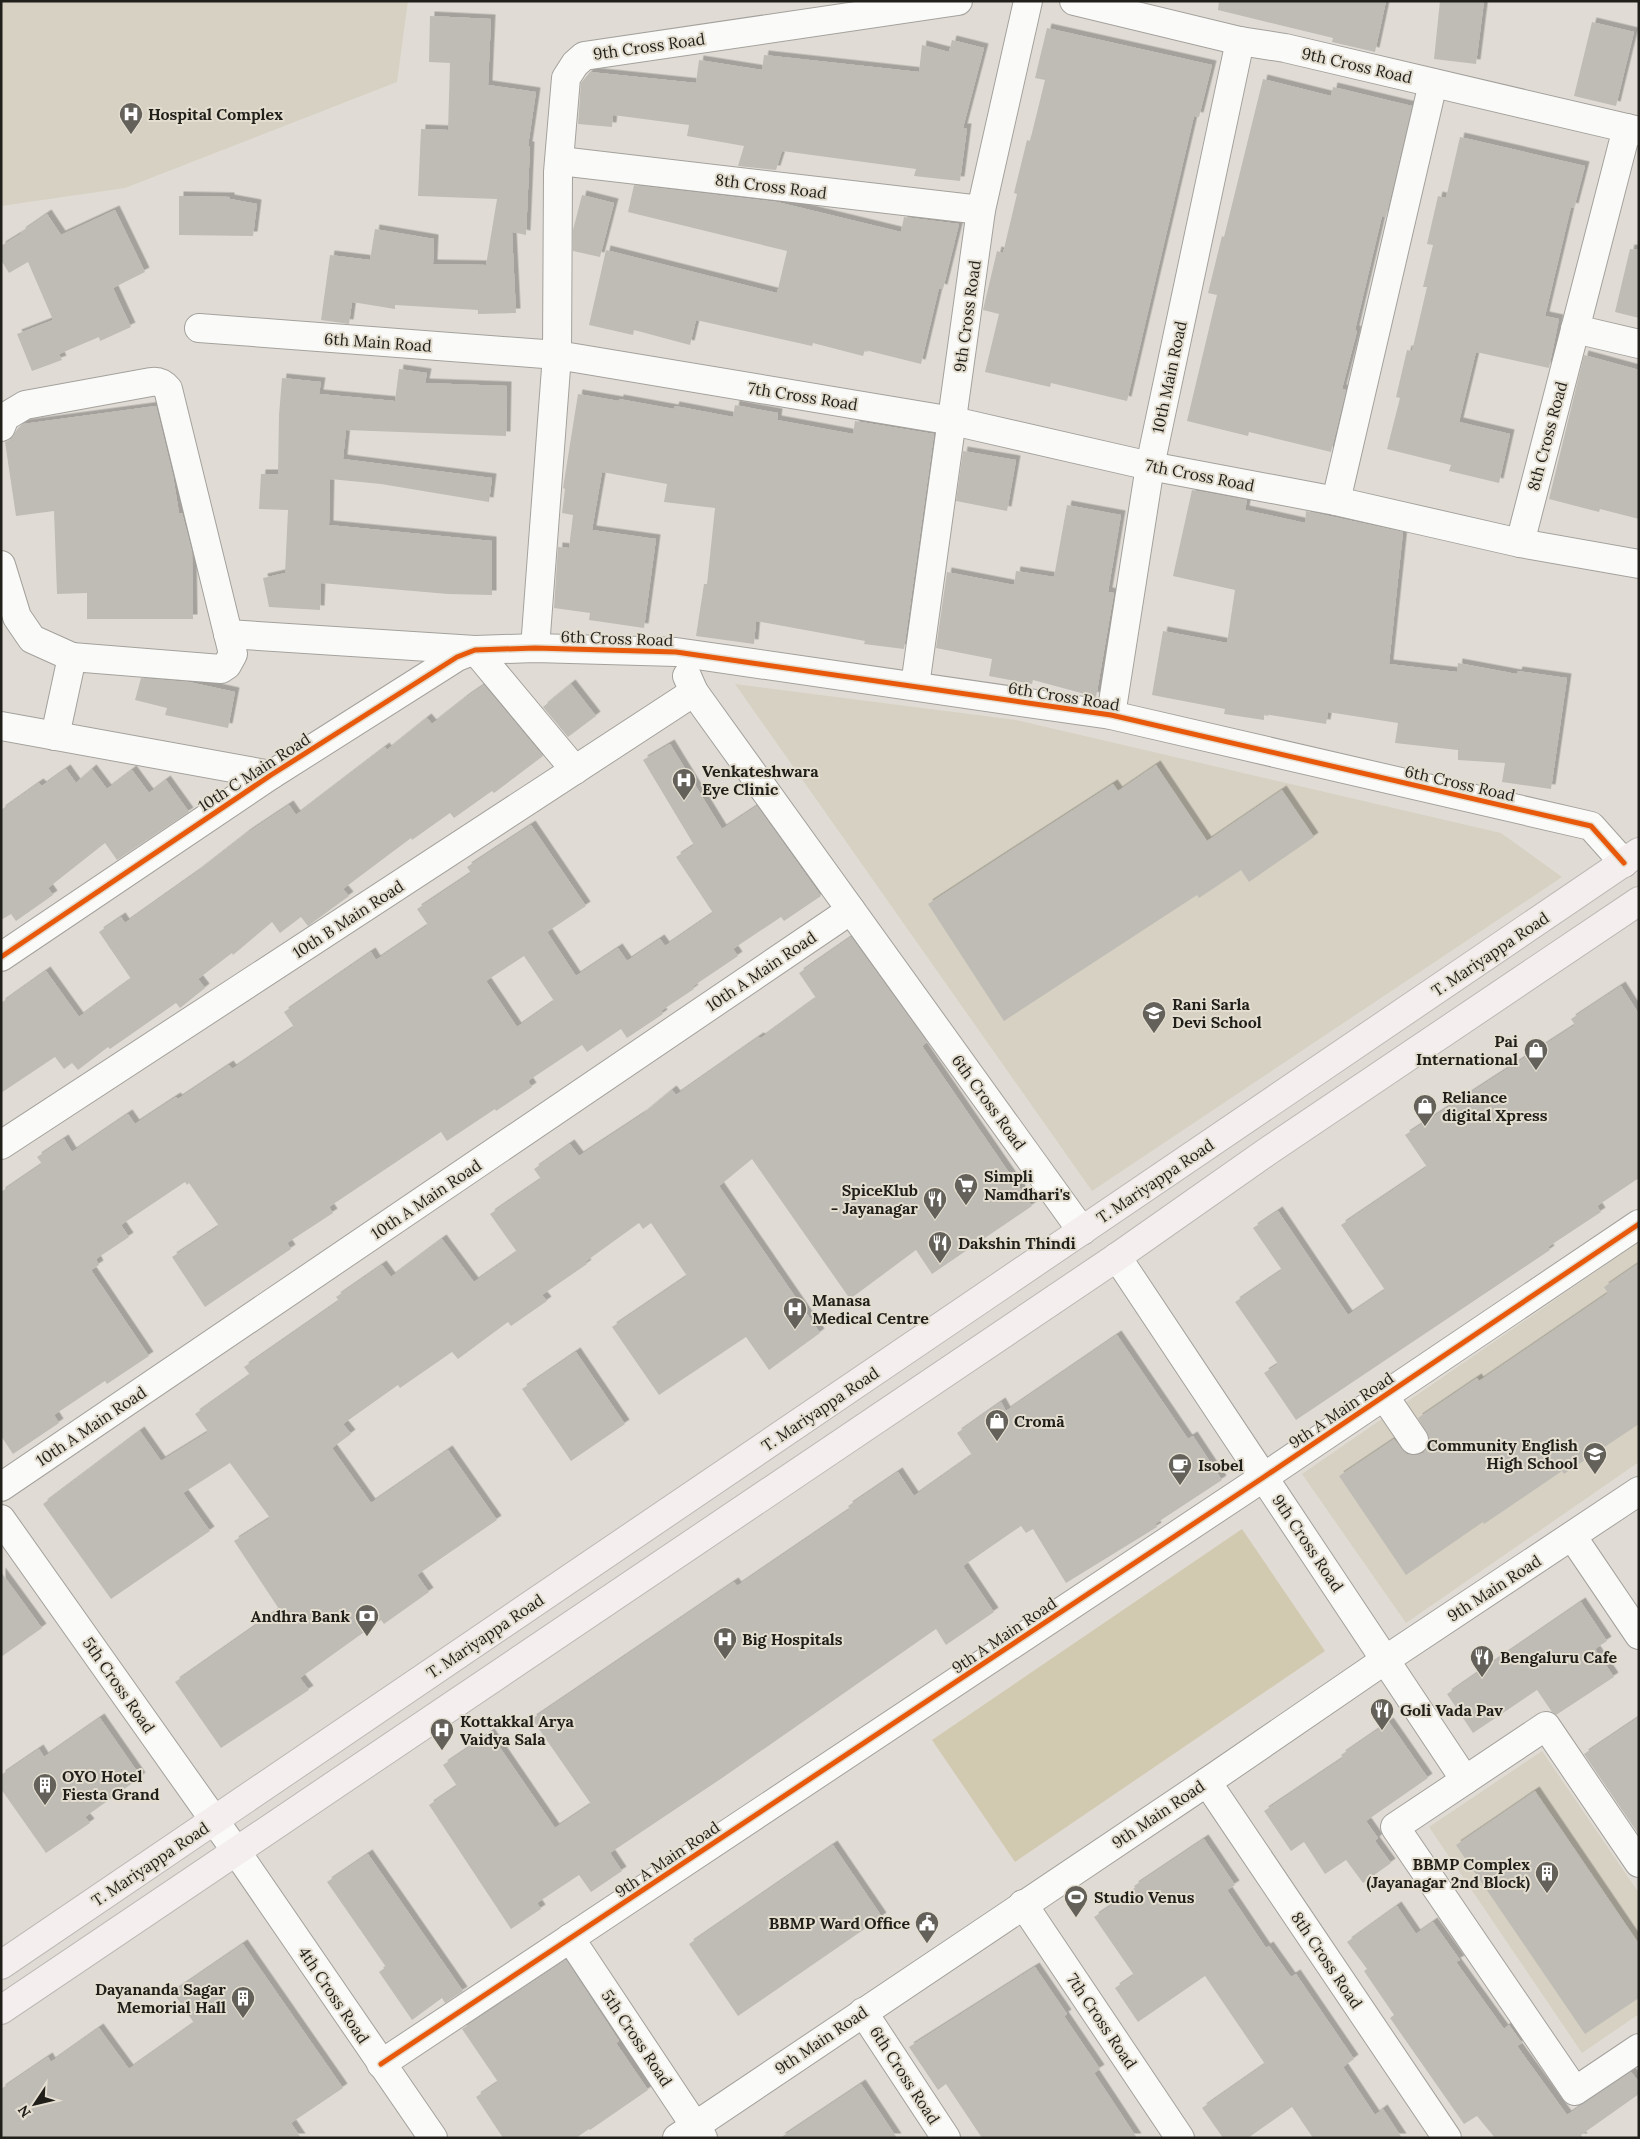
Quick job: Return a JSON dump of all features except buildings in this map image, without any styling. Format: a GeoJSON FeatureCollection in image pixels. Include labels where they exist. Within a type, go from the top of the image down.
{"type":"FeatureCollection","features":[{"type":"Feature","properties":{"kind":"main road","name":"T. Mariyappa Road"},"geometry":{"type":"LineString","coordinates":[[1,1965],[1631,858]]}},
{"type":"Feature","properties":{"kind":"main road"},"geometry":{"type":"LineString","coordinates":[[1,2010],[1117,1257],[1268,1151],[1639,901]]}},
{"type":"Feature","properties":{"kind":"street","name":"9th Cross Road"},"geometry":{"type":"LineString","coordinates":[[557,355],[558,172],[566,78],[575,64],[584,56],[958,1]]}},
{"type":"Feature","properties":{"kind":"street","name":"9th Cross Road"},"geometry":{"type":"LineString","coordinates":[[915,686],[981,210],[1028,1]]}},
{"type":"Feature","properties":{"kind":"street","name":"9th Cross Road"},"geometry":{"type":"LineString","coordinates":[[1074,1],[1240,41],[1285,48],[1633,130]]}},
{"type":"Feature","properties":{"kind":"street","name":"10th Main Road"},"geometry":{"type":"LineString","coordinates":[[1111,715],[1150,466],[1240,41]]}},
{"type":"Feature","properties":{"kind":"street"},"geometry":{"type":"LineString","coordinates":[[1336,501],[1433,83]]}},
{"type":"Feature","properties":{"kind":"street","name":"8th Cross Road"},"geometry":{"type":"LineString","coordinates":[[1520,542],[1575,329],[1633,130]]}},
{"type":"Feature","properties":{"kind":"street","name":"8th Cross Road"},"geometry":{"type":"LineString","coordinates":[[560,161],[981,210]]}},
{"type":"Feature","properties":{"kind":"street","name":"6th Main Road"},"geometry":{"type":"LineString","coordinates":[[198,328],[557,355]]}},
{"type":"Feature","properties":{"kind":"street"},"geometry":{"type":"LineString","coordinates":[[1575,329],[1639,344]]}},
{"type":"Feature","properties":{"kind":"street"},"geometry":{"type":"LineString","coordinates":[[535,648],[557,355]]}},
{"type":"Feature","properties":{"kind":"street","name":"7th Cross Road"},"geometry":{"type":"LineString","coordinates":[[557,355],[953,421],[1150,466],[1336,501],[1520,542],[1639,564]]}},
{"type":"Feature","properties":{"kind":"street"},"geometry":{"type":"LineString","coordinates":[[1,427],[4,417],[24,405],[151,382],[165,385],[168,389],[233,654],[227,665],[222,669],[72,657],[32,639],[17,617],[1,565]]}},
{"type":"Feature","properties":{"kind":"street"},"geometry":{"type":"LineString","coordinates":[[228,634],[476,650],[575,770]]}},
{"type":"Feature","properties":{"kind":"street","name":"10th C Main Road"},"geometry":{"type":"LineString","coordinates":[[1,957],[271,775],[457,657],[476,650],[535,648]]}},
{"type":"Feature","properties":{"kind":"street","name":"6th Cross Road"},"geometry":{"type":"LineString","coordinates":[[535,648],[676,652],[1111,715],[1591,826],[1631,858]]}},
{"type":"Feature","properties":{"kind":"street","name":"6th Cross Road"},"geometry":{"type":"LineString","coordinates":[[676,652],[694,692],[1082,1231]]}},
{"type":"Feature","properties":{"kind":"street"},"geometry":{"type":"LineString","coordinates":[[55,736],[72,657]]}},
{"type":"Feature","properties":{"kind":"street","name":"10th B Main Road"},"geometry":{"type":"LineString","coordinates":[[1,1145],[694,692]]}},
{"type":"Feature","properties":{"kind":"street"},"geometry":{"type":"LineString","coordinates":[[1,726],[271,775]]}},
{"type":"Feature","properties":{"kind":"street","name":"10th A Main Road"},"geometry":{"type":"LineString","coordinates":[[1,1487],[851,910]]}},
{"type":"Feature","properties":{"kind":"street","name":"9th A Main Road"},"geometry":{"type":"LineString","coordinates":[[381,2064],[1264,1477],[1639,1224]]}},
{"type":"Feature","properties":{"kind":"street","name":"9th Cross Road"},"geometry":{"type":"LineString","coordinates":[[1117,1257],[1465,1780]]}},
{"type":"Feature","properties":{"kind":"street"},"geometry":{"type":"LineString","coordinates":[[1384,1396],[1414,1440]]}},
{"type":"Feature","properties":{"kind":"street","name":"9th Main Road"},"geometry":{"type":"LineString","coordinates":[[692,2134],[863,2012],[1639,1491]]}},
{"type":"Feature","properties":{"kind":"street","name":"5th Cross Road"},"geometry":{"type":"LineString","coordinates":[[1,1519],[236,1852]]}},
{"type":"Feature","properties":{"kind":"street"},"geometry":{"type":"LineString","coordinates":[[1572,1536],[1639,1635]]}},
{"type":"Feature","properties":{"kind":"street"},"geometry":{"type":"LineString","coordinates":[[1639,1863],[1546,1726],[1395,1827],[1575,2091],[1639,2048]]}},
{"type":"Feature","properties":{"kind":"street","name":"8th Cross Road"},"geometry":{"type":"LineString","coordinates":[[1206,1782],[1447,2138]]}},
{"type":"Feature","properties":{"kind":"street","name":"4th Cross Road"},"geometry":{"type":"LineString","coordinates":[[236,1852],[433,2138]]}},
{"type":"Feature","properties":{"kind":"street","name":"7th Cross Road"},"geometry":{"type":"LineString","coordinates":[[1023,1904],[1180,2138]]}},
{"type":"Feature","properties":{"kind":"street","name":"5th Cross Road"},"geometry":{"type":"LineString","coordinates":[[570,1938],[692,2134]]}},
{"type":"Feature","properties":{"kind":"street","name":"6th Cross Road"},"geometry":{"type":"LineString","coordinates":[[863,2012],[946,2138]]}},
{"type":"Feature","properties":{"kind":"shaded area","name":"Hospital Complex"},"geometry":{"type":"Polygon","coordinates":[[[1,1],[408,1],[397,82],[125,188],[1,206],[1,1]]]}},
{"type":"Feature","properties":{"kind":"shaded area","name":"Rani Sarla Devi School"},"geometry":{"type":"Polygon","coordinates":[[[735,684],[1016,720],[1501,833],[1562,877],[1092,1191],[735,684]]]}},
{"type":"Feature","properties":{"kind":"shaded area"},"geometry":{"type":"Polygon","coordinates":[[[1639,1242],[1639,1462],[1406,1623],[1302,1474],[1639,1242]]]}},
{"type":"Feature","properties":{"kind":"shaded area"},"geometry":{"type":"Polygon","coordinates":[[[1242,1529],[1325,1651],[1015,1862],[932,1740],[1242,1529]]]}},
{"type":"Feature","properties":{"kind":"shaded area","name":"BBMP Complex (Jayanagar 2nd Block)"},"geometry":{"type":"Polygon","coordinates":[[[1542,1751],[1639,1893],[1639,2014],[1582,2053],[1429,1827],[1542,1751]]]}},
{"type":"Feature","properties":{"kind":"cycle path"},"geometry":{"type":"LineString","coordinates":[[1,957],[271,775],[457,657],[475,650],[535,648],[676,652],[1111,715],[1591,826],[1624,863]]}},
{"type":"Feature","properties":{"kind":"cycle path"},"geometry":{"type":"LineString","coordinates":[[381,2064],[1264,1477],[1639,1224]]}},
{"type":"Feature","properties":{"kind":"place","name":"Hospital Complex"},"geometry":{"type":"Point","coordinates":[131,135]}},
{"type":"Feature","properties":{"kind":"place","name":"Venkateshwara Eye Clinic"},"geometry":{"type":"Point","coordinates":[684,801]}},
{"type":"Feature","properties":{"kind":"place","name":"Rani Sarla Devi School"},"geometry":{"type":"Point","coordinates":[1154,1034]}},
{"type":"Feature","properties":{"kind":"place","name":"Pai International"},"geometry":{"type":"Point","coordinates":[1536,1071]}},
{"type":"Feature","properties":{"kind":"place","name":"Reliance digital Xpress"},"geometry":{"type":"Point","coordinates":[1425,1127]}},
{"type":"Feature","properties":{"kind":"place","name":"Simpli Namdhari's"},"geometry":{"type":"Point","coordinates":[966,1206]}},
{"type":"Feature","properties":{"kind":"place","name":"SpiceKlub - Jayanagar"},"geometry":{"type":"Point","coordinates":[935,1220]}},
{"type":"Feature","properties":{"kind":"place","name":"Dakshin Thindi"},"geometry":{"type":"Point","coordinates":[940,1264]}},
{"type":"Feature","properties":{"kind":"place","name":"Manasa Medical Centre"},"geometry":{"type":"Point","coordinates":[795,1330]}},
{"type":"Feature","properties":{"kind":"place","name":"Cromā"},"geometry":{"type":"Point","coordinates":[997,1442]}},
{"type":"Feature","properties":{"kind":"place","name":"Community English High School"},"geometry":{"type":"Point","coordinates":[1595,1475]}},
{"type":"Feature","properties":{"kind":"place","name":"Isobel"},"geometry":{"type":"Point","coordinates":[1180,1486]}},
{"type":"Feature","properties":{"kind":"place","name":"Andhra Bank"},"geometry":{"type":"Point","coordinates":[367,1637]}},
{"type":"Feature","properties":{"kind":"place","name":"Big Hospitals"},"geometry":{"type":"Point","coordinates":[725,1660]}},
{"type":"Feature","properties":{"kind":"place","name":"Bengaluru Cafe"},"geometry":{"type":"Point","coordinates":[1482,1678]}},
{"type":"Feature","properties":{"kind":"place","name":"Goli Vada Pav"},"geometry":{"type":"Point","coordinates":[1382,1731]}},
{"type":"Feature","properties":{"kind":"place","name":"Kottakkal Arya Vaidya Sala"},"geometry":{"type":"Point","coordinates":[442,1751]}},
{"type":"Feature","properties":{"kind":"place","name":"OYO Hotel Fiesta Grand"},"geometry":{"type":"Point","coordinates":[45,1806]}},
{"type":"Feature","properties":{"kind":"place","name":"BBMP Complex (Jayanagar 2nd Block)"},"geometry":{"type":"Point","coordinates":[1547,1894]}},
{"type":"Feature","properties":{"kind":"place","name":"Studio Venus"},"geometry":{"type":"Point","coordinates":[1076,1918]}},
{"type":"Feature","properties":{"kind":"place","name":"BBMP Ward Office"},"geometry":{"type":"Point","coordinates":[927,1944]}},
{"type":"Feature","properties":{"kind":"place","name":"Dayananda Sagar Memorial Hall"},"geometry":{"type":"Point","coordinates":[243,2019]}}]}
